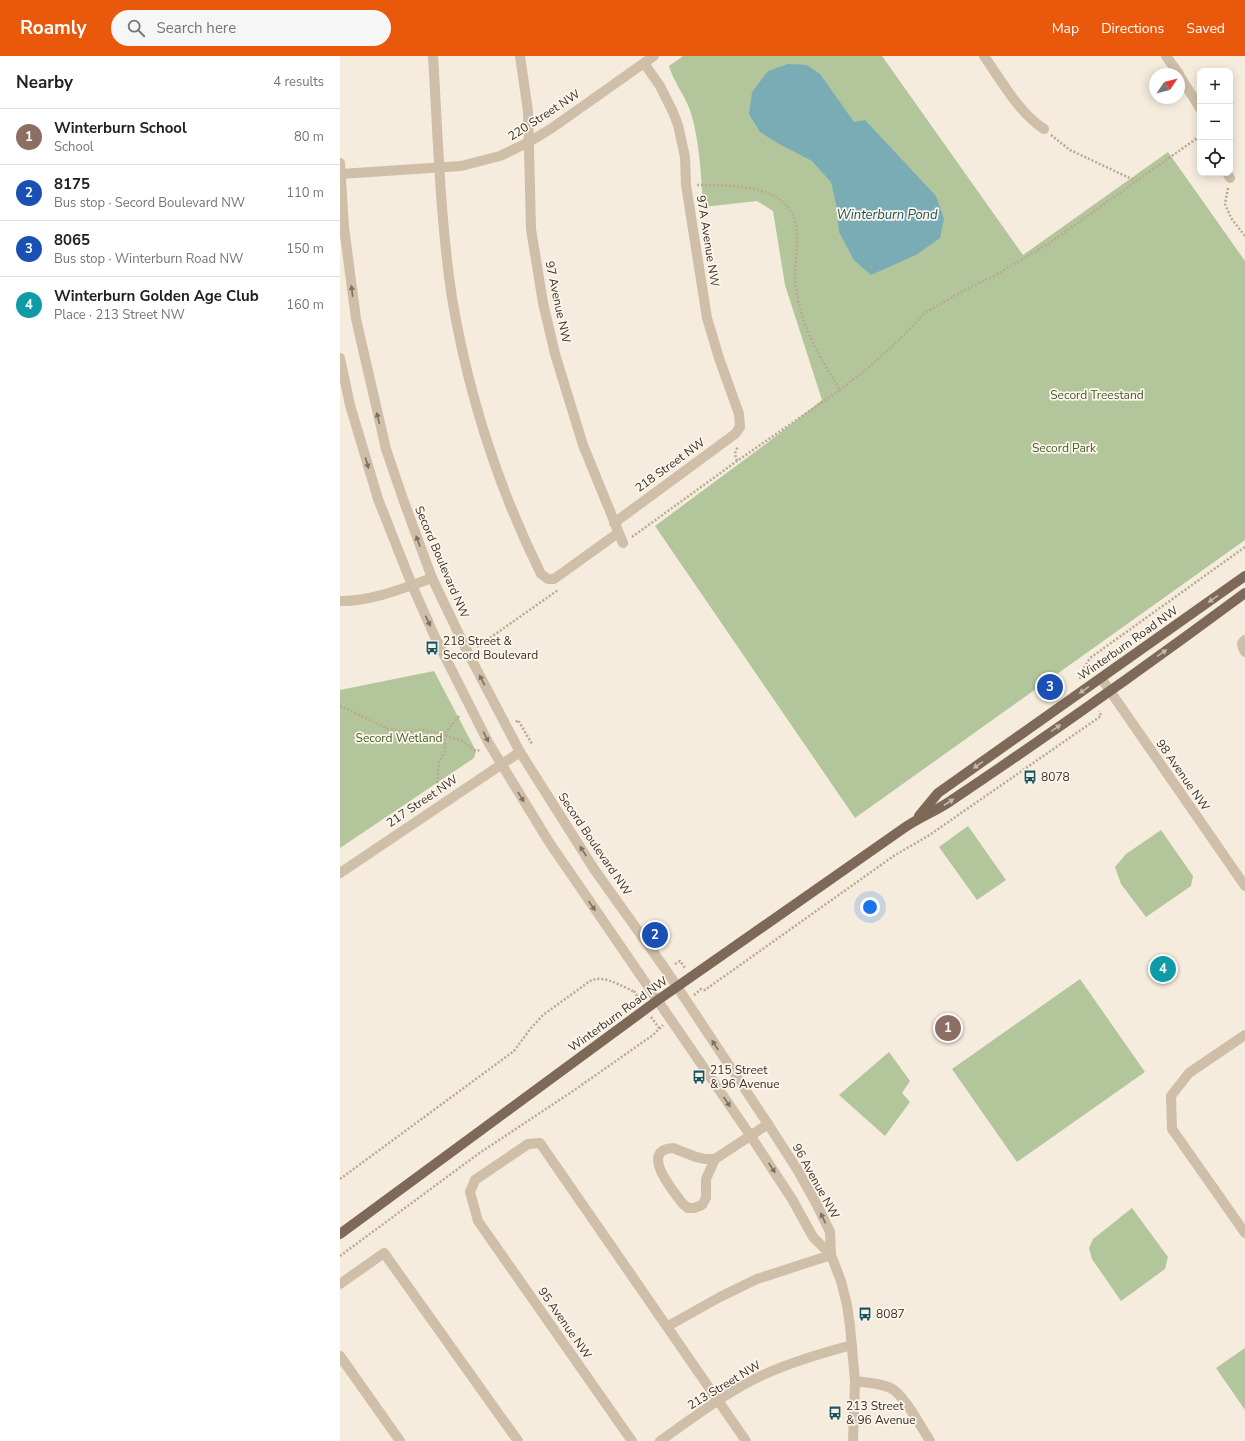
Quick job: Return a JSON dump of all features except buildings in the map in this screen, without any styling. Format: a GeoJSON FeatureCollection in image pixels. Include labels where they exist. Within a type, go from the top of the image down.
{"type":"FeatureCollection","features":[{"type":"Feature","properties":{"kind":"main road","name":"Winterburn Road NW"},"geometry":{"type":"LineString","coordinates":[[915,820],[938,793],[1245,576]]}},
{"type":"Feature","properties":{"kind":"main road","name":"Winterburn Road NW"},"geometry":{"type":"LineString","coordinates":[[340,1234],[658,1000],[915,820],[947,804],[1109,691],[1245,593]]}},
{"type":"Feature","properties":{"kind":"street"},"geometry":{"type":"LineString","coordinates":[[433,56],[446,250],[452,298],[473,393],[490,449],[509,502],[534,560],[544,577],[548,579],[554,579],[618,533]]}},
{"type":"Feature","properties":{"kind":"street","name":"97 Avenue NW"},"geometry":{"type":"LineString","coordinates":[[520,56],[528,111],[531,229],[543,303],[555,354],[583,445],[623,544]]}},
{"type":"Feature","properties":{"kind":"street","name":"220 Street NW"},"geometry":{"type":"LineString","coordinates":[[340,174],[461,166],[488,160],[514,150],[529,142],[654,56]]}},
{"type":"Feature","properties":{"kind":"street"},"geometry":{"type":"LineString","coordinates":[[984,56],[1023,111],[1031,120],[1044,129]]}},
{"type":"Feature","properties":{"kind":"street"},"geometry":{"type":"LineString","coordinates":[[1166,56],[1175,68]]}},
{"type":"Feature","properties":{"kind":"street","name":"97A Avenue NW"},"geometry":{"type":"LineString","coordinates":[[644,63],[660,86],[671,106],[678,125],[685,157],[686,185],[707,318],[719,358],[739,414],[740,427]]}},
{"type":"Feature","properties":{"kind":"street"},"geometry":{"type":"LineString","coordinates":[[1185,84],[1198,104]]}},
{"type":"Feature","properties":{"kind":"street","name":"Secord Boulevard NW"},"geometry":{"type":"LineString","coordinates":[[340,163],[344,227],[356,319],[372,392],[386,449],[432,578],[468,653],[520,752],[594,869],[677,987]]}},
{"type":"Feature","properties":{"kind":"street"},"geometry":{"type":"LineString","coordinates":[[340,358],[350,405],[378,499],[412,585],[450,667],[488,742],[549,842],[658,1000]]}},
{"type":"Feature","properties":{"kind":"street","name":"218 Street NW"},"geometry":{"type":"LineString","coordinates":[[614,523],[735,434],[740,427]]}},
{"type":"Feature","properties":{"kind":"street"},"geometry":{"type":"LineString","coordinates":[[340,601],[387,594],[432,578]]}},
{"type":"Feature","properties":{"kind":"street"},"geometry":{"type":"LineString","coordinates":[[1245,640],[1242,643],[1245,652]]}},
{"type":"Feature","properties":{"kind":"street","name":"98 Avenue NW"},"geometry":{"type":"LineString","coordinates":[[1101,678],[1245,886]]}},
{"type":"Feature","properties":{"kind":"street","name":"217 Street NW"},"geometry":{"type":"LineString","coordinates":[[340,873],[520,752]]}},
{"type":"Feature","properties":{"kind":"street","name":"96 Avenue NW"},"geometry":{"type":"LineString","coordinates":[[677,987],[797,1169],[830,1232],[830,1255]]}},
{"type":"Feature","properties":{"kind":"street","name":"96 Avenue NW"},"geometry":{"type":"LineString","coordinates":[[658,1000],[792,1199],[813,1237],[830,1255],[841,1281],[852,1345],[855,1381],[853,1441]]}},
{"type":"Feature","properties":{"kind":"street"},"geometry":{"type":"LineString","coordinates":[[1245,1035],[1189,1073],[1171,1096],[1172,1129],[1245,1233]]}},
{"type":"Feature","properties":{"kind":"street"},"geometry":{"type":"LineString","coordinates":[[715,1159],[705,1159],[673,1148],[661,1152],[658,1157],[658,1164],[660,1171],[682,1204],[688,1208],[694,1208],[702,1205],[706,1198],[706,1179],[715,1159],[768,1124]]}},
{"type":"Feature","properties":{"kind":"street","name":"95 Avenue NW"},"geometry":{"type":"LineString","coordinates":[[632,1441],[478,1220],[470,1192],[476,1180],[528,1144],[540,1143],[668,1326]]}},
{"type":"Feature","properties":{"kind":"street"},"geometry":{"type":"LineString","coordinates":[[340,1284],[384,1253],[518,1441]]}},
{"type":"Feature","properties":{"kind":"street"},"geometry":{"type":"LineString","coordinates":[[746,1441],[668,1326],[720,1297],[757,1279],[830,1255]]}},
{"type":"Feature","properties":{"kind":"street","name":"213 Street NW"},"geometry":{"type":"LineString","coordinates":[[660,1441],[719,1401],[762,1375],[815,1355],[852,1345]]}},
{"type":"Feature","properties":{"kind":"street"},"geometry":{"type":"LineString","coordinates":[[340,1356],[400,1441]]}},
{"type":"Feature","properties":{"kind":"street"},"geometry":{"type":"LineString","coordinates":[[855,1381],[883,1386],[894,1390],[904,1401],[930,1441]]}},
{"type":"Feature","properties":{"kind":"path"},"geometry":{"type":"LineString","coordinates":[[1044,129],[1070,150],[1137,181]]}},
{"type":"Feature","properties":{"kind":"path"},"geometry":{"type":"LineString","coordinates":[[623,544],[737,461],[840,390],[873,364],[925,313],[1036,252],[1197,138]]}},
{"type":"Feature","properties":{"kind":"path"},"geometry":{"type":"LineString","coordinates":[[1229,176],[1225,204],[1231,218],[1245,236]]}},
{"type":"Feature","properties":{"kind":"path"},"geometry":{"type":"LineString","coordinates":[[686,185],[752,188],[777,197],[788,208],[794,219],[797,232],[796,287],[805,328],[840,390]]}},
{"type":"Feature","properties":{"kind":"path"},"geometry":{"type":"LineString","coordinates":[[468,653],[558,589]]}},
{"type":"Feature","properties":{"kind":"path"},"geometry":{"type":"LineString","coordinates":[[340,706],[388,729],[408,732],[429,730],[462,741],[476,751],[479,751]]}},
{"type":"Feature","properties":{"kind":"path"},"geometry":{"type":"LineString","coordinates":[[440,805],[437,787],[439,763],[445,751],[444,734],[460,715]]}},
{"type":"Feature","properties":{"kind":"path"},"geometry":{"type":"LineString","coordinates":[[340,1179],[514,1051],[543,1015],[590,981],[594,979],[604,980],[633,991]]}},
{"type":"Feature","properties":{"kind":"green space","name":"Secord Park"},"geometry":{"type":"Polygon","coordinates":[[[683,56],[882,56],[1023,255],[1168,152],[1245,261],[1245,540],[855,818],[655,526],[822,400],[785,285],[773,211],[757,201],[703,207],[700,160],[694,125],[689,107],[669,66],[683,56]]]}},
{"type":"Feature","properties":{"kind":"green space","name":"Secord Wetland"},"geometry":{"type":"Polygon","coordinates":[[[434,671],[476,751],[474,758],[340,848],[340,690],[434,671]]]}},
{"type":"Feature","properties":{"kind":"green space"},"geometry":{"type":"Polygon","coordinates":[[[968,826],[1006,880],[977,900],[939,847],[968,826]]]}},
{"type":"Feature","properties":{"kind":"green space"},"geometry":{"type":"Polygon","coordinates":[[[1161,830],[1193,876],[1191,886],[1146,917],[1121,884],[1115,867],[1126,854],[1161,830]]]}},
{"type":"Feature","properties":{"kind":"green space"},"geometry":{"type":"Polygon","coordinates":[[[1080,979],[1145,1072],[1017,1162],[952,1069],[1080,979]]]}},
{"type":"Feature","properties":{"kind":"green space"},"geometry":{"type":"Polygon","coordinates":[[[889,1052],[910,1081],[902,1093],[910,1102],[885,1136],[839,1095],[889,1052]]]}},
{"type":"Feature","properties":{"kind":"green space"},"geometry":{"type":"Polygon","coordinates":[[[1132,1208],[1168,1257],[1165,1269],[1121,1301],[1092,1259],[1089,1248],[1093,1239],[1132,1208]]]}},
{"type":"Feature","properties":{"kind":"green space"},"geometry":{"type":"Polygon","coordinates":[[[1245,1348],[1245,1410],[1216,1368],[1245,1348]]]}},
{"type":"Feature","properties":{"kind":"water","name":"Winterburn Pond"},"geometry":{"type":"Polygon","coordinates":[[[788,64],[807,65],[820,74],[854,122],[865,120],[936,196],[944,219],[940,238],[916,255],[871,275],[854,260],[839,232],[837,208],[831,182],[812,161],[779,144],[760,132],[749,114],[752,92],[768,71],[788,64]]]}},
{"type":"Feature","properties":{"kind":"place","name":"218 Street & Secord Boulevard"},"geometry":{"type":"Point","coordinates":[432,648]}},
{"type":"Feature","properties":{"kind":"place","name":"8065"},"geometry":{"type":"Point","coordinates":[1050,687]}},
{"type":"Feature","properties":{"kind":"place","name":"8078"},"geometry":{"type":"Point","coordinates":[1030,777]}},
{"type":"Feature","properties":{"kind":"place","name":"8175"},"geometry":{"type":"Point","coordinates":[655,935]}},
{"type":"Feature","properties":{"kind":"place","name":"Winterburn Golden Age Club"},"geometry":{"type":"Point","coordinates":[1163,969]}},
{"type":"Feature","properties":{"kind":"place","name":"Winterburn School"},"geometry":{"type":"Point","coordinates":[948,1028]}},
{"type":"Feature","properties":{"kind":"place","name":"215 Street & 96 Avenue"},"geometry":{"type":"Point","coordinates":[699,1077]}},
{"type":"Feature","properties":{"kind":"place","name":"8087"},"geometry":{"type":"Point","coordinates":[865,1314]}},
{"type":"Feature","properties":{"kind":"place","name":"213 Street & 96 Avenue"},"geometry":{"type":"Point","coordinates":[835,1413]}},
{"type":"Feature","properties":{"kind":"park label","name":"Secord Treestand"},"geometry":{"type":"Point","coordinates":[1097,395]}}]}
